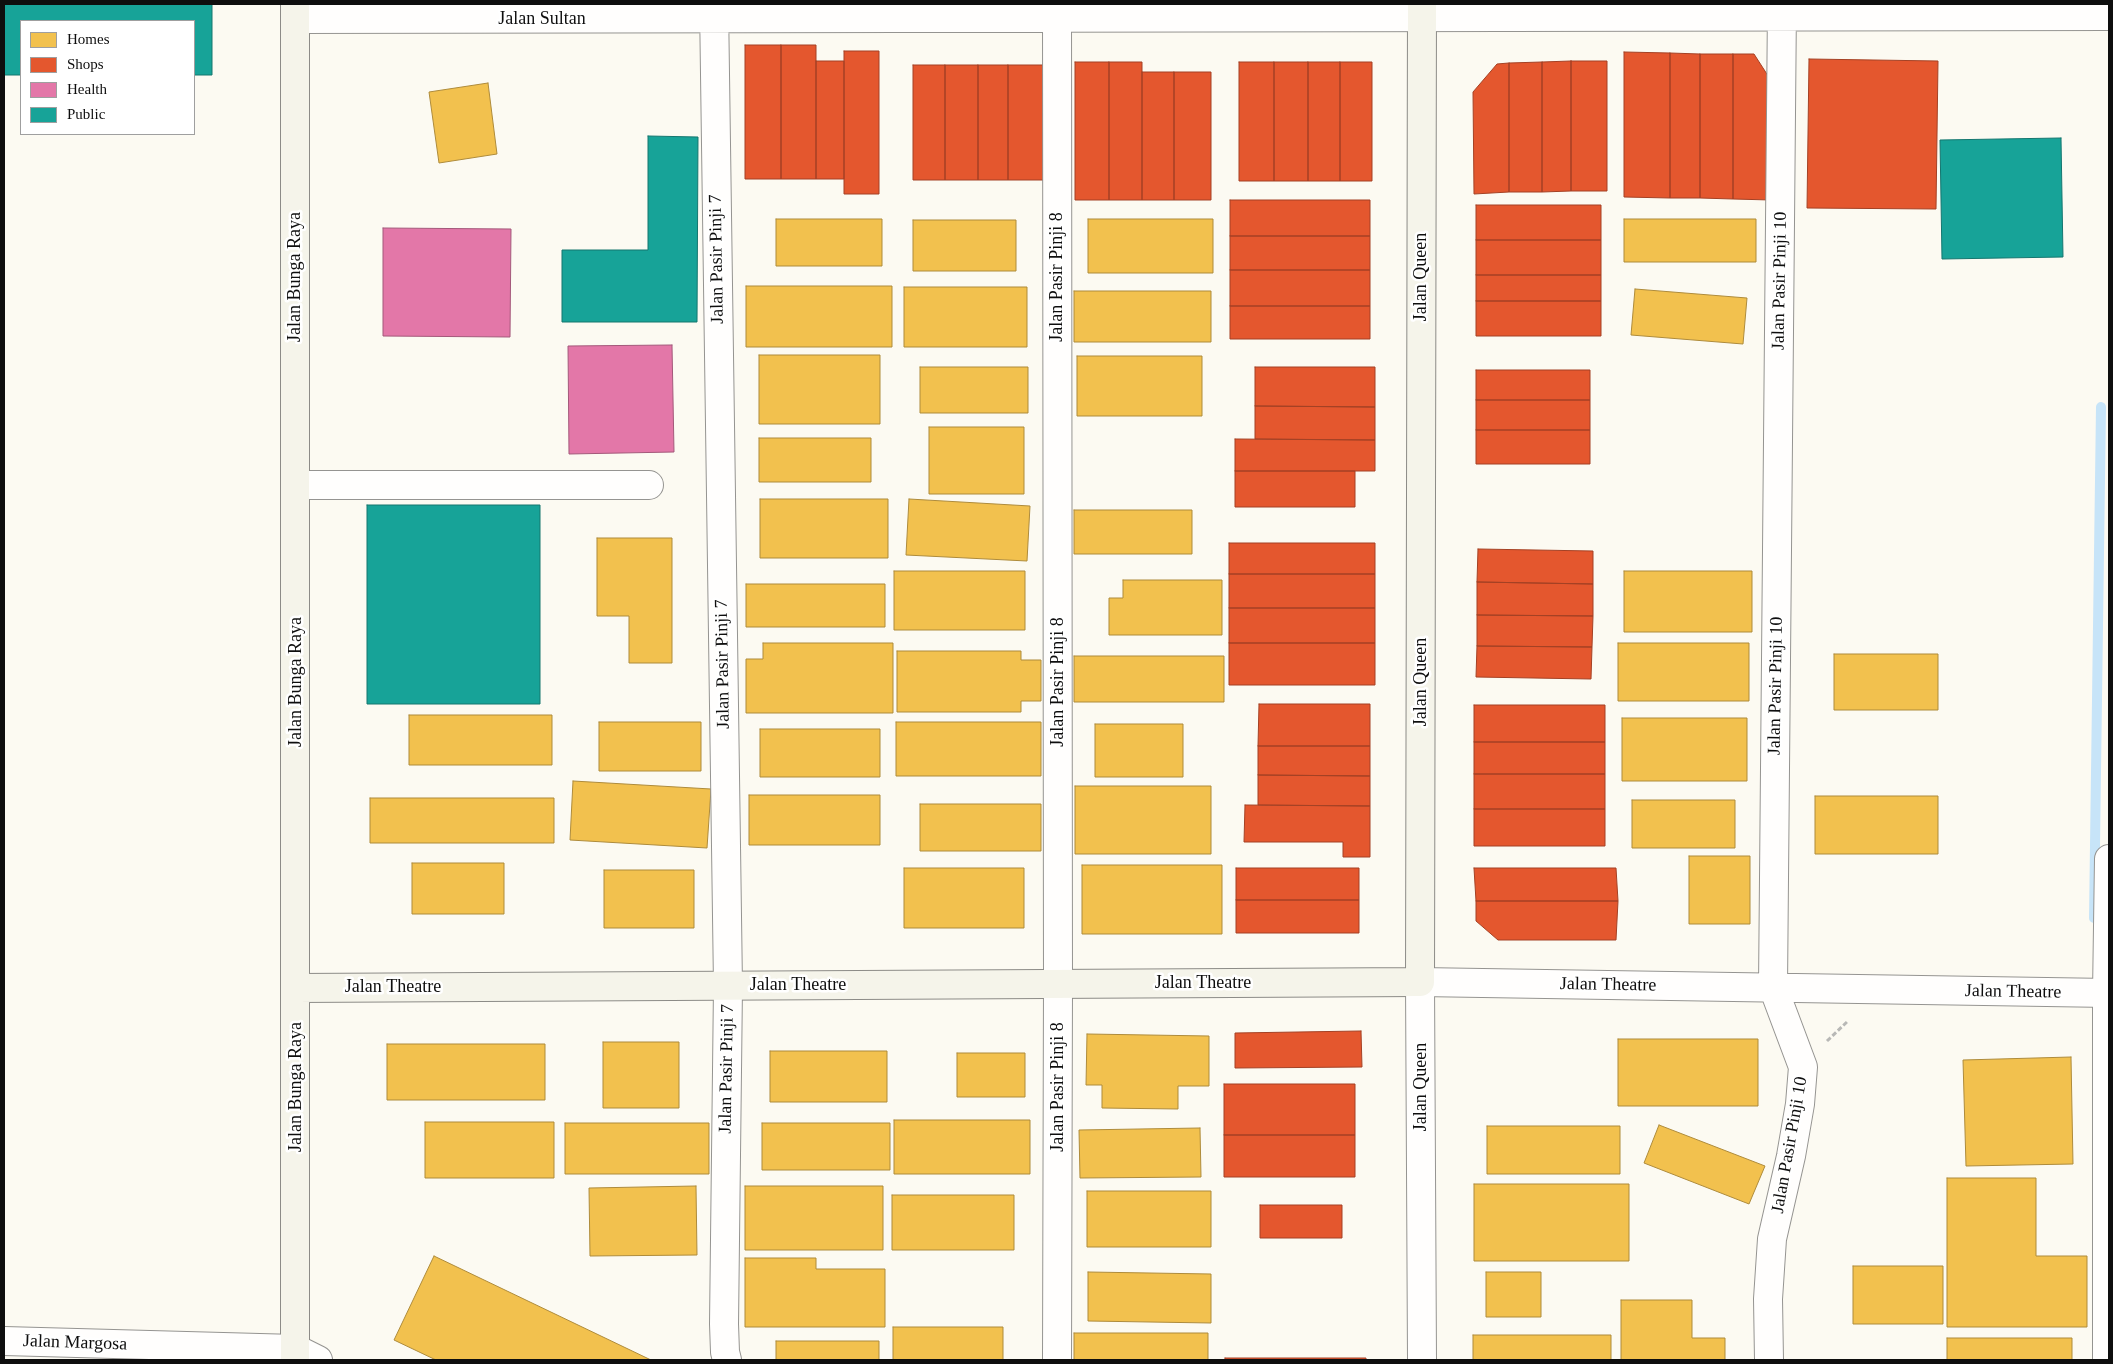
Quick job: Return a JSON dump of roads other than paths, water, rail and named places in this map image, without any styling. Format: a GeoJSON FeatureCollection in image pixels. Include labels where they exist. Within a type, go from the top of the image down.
{"type":"FeatureCollection","features":[{"type":"Feature","properties":{"kind":"main road","name":"Jalan Queen"},"geometry":{"type":"LineString","coordinates":[[1420,982],[1422,10]]}},
{"type":"Feature","properties":{"kind":"main road","name":"Jalan Bunga Raya"},"geometry":{"type":"LineString","coordinates":[[295,11],[296,988],[303,1357]]}},
{"type":"Feature","properties":{"kind":"main road","name":"Jalan Theatre"},"geometry":{"type":"LineString","coordinates":[[296,988],[1420,982]]}},
{"type":"Feature","properties":{"kind":"street","name":"Jalan Sultan"},"geometry":{"type":"LineString","coordinates":[[295,11],[1782,10],[2109,16]]}},
{"type":"Feature","properties":{"kind":"street","name":"Jalan Pasir Pinji 10"},"geometry":{"type":"LineString","coordinates":[[1769,1360],[1768,1298],[1772,1239],[1791,1156],[1800,1104],[1803,1067],[1773,987],[1782,10]]}},
{"type":"Feature","properties":{"kind":"street","name":"Jalan Pasir Pinji 7"},"geometry":{"type":"LineString","coordinates":[[714,11],[728,986],[724,1324],[727,1360]]}},
{"type":"Feature","properties":{"kind":"street","name":"Jalan Pasir Pinji 8"},"geometry":{"type":"LineString","coordinates":[[1057,11],[1057,1360]]}},
{"type":"Feature","properties":{"kind":"street"},"geometry":{"type":"LineString","coordinates":[[296,485],[649,485]]}},
{"type":"Feature","properties":{"kind":"street"},"geometry":{"type":"LineString","coordinates":[[2106,1360],[2109,859]]}},
{"type":"Feature","properties":{"kind":"street","name":"Jalan Theatre"},"geometry":{"type":"LineString","coordinates":[[1420,982],[2108,993]]}},
{"type":"Feature","properties":{"kind":"street","name":"Jalan Queen"},"geometry":{"type":"LineString","coordinates":[[1420,982],[1422,1360]]}},
{"type":"Feature","properties":{"kind":"street","name":"Jalan Margosa"},"geometry":{"type":"LineString","coordinates":[[4,1341],[303,1357]]}},
{"type":"Feature","properties":{"kind":"waterway"},"geometry":{"type":"LineString","coordinates":[[2094,918],[2101,407]]}}]}
